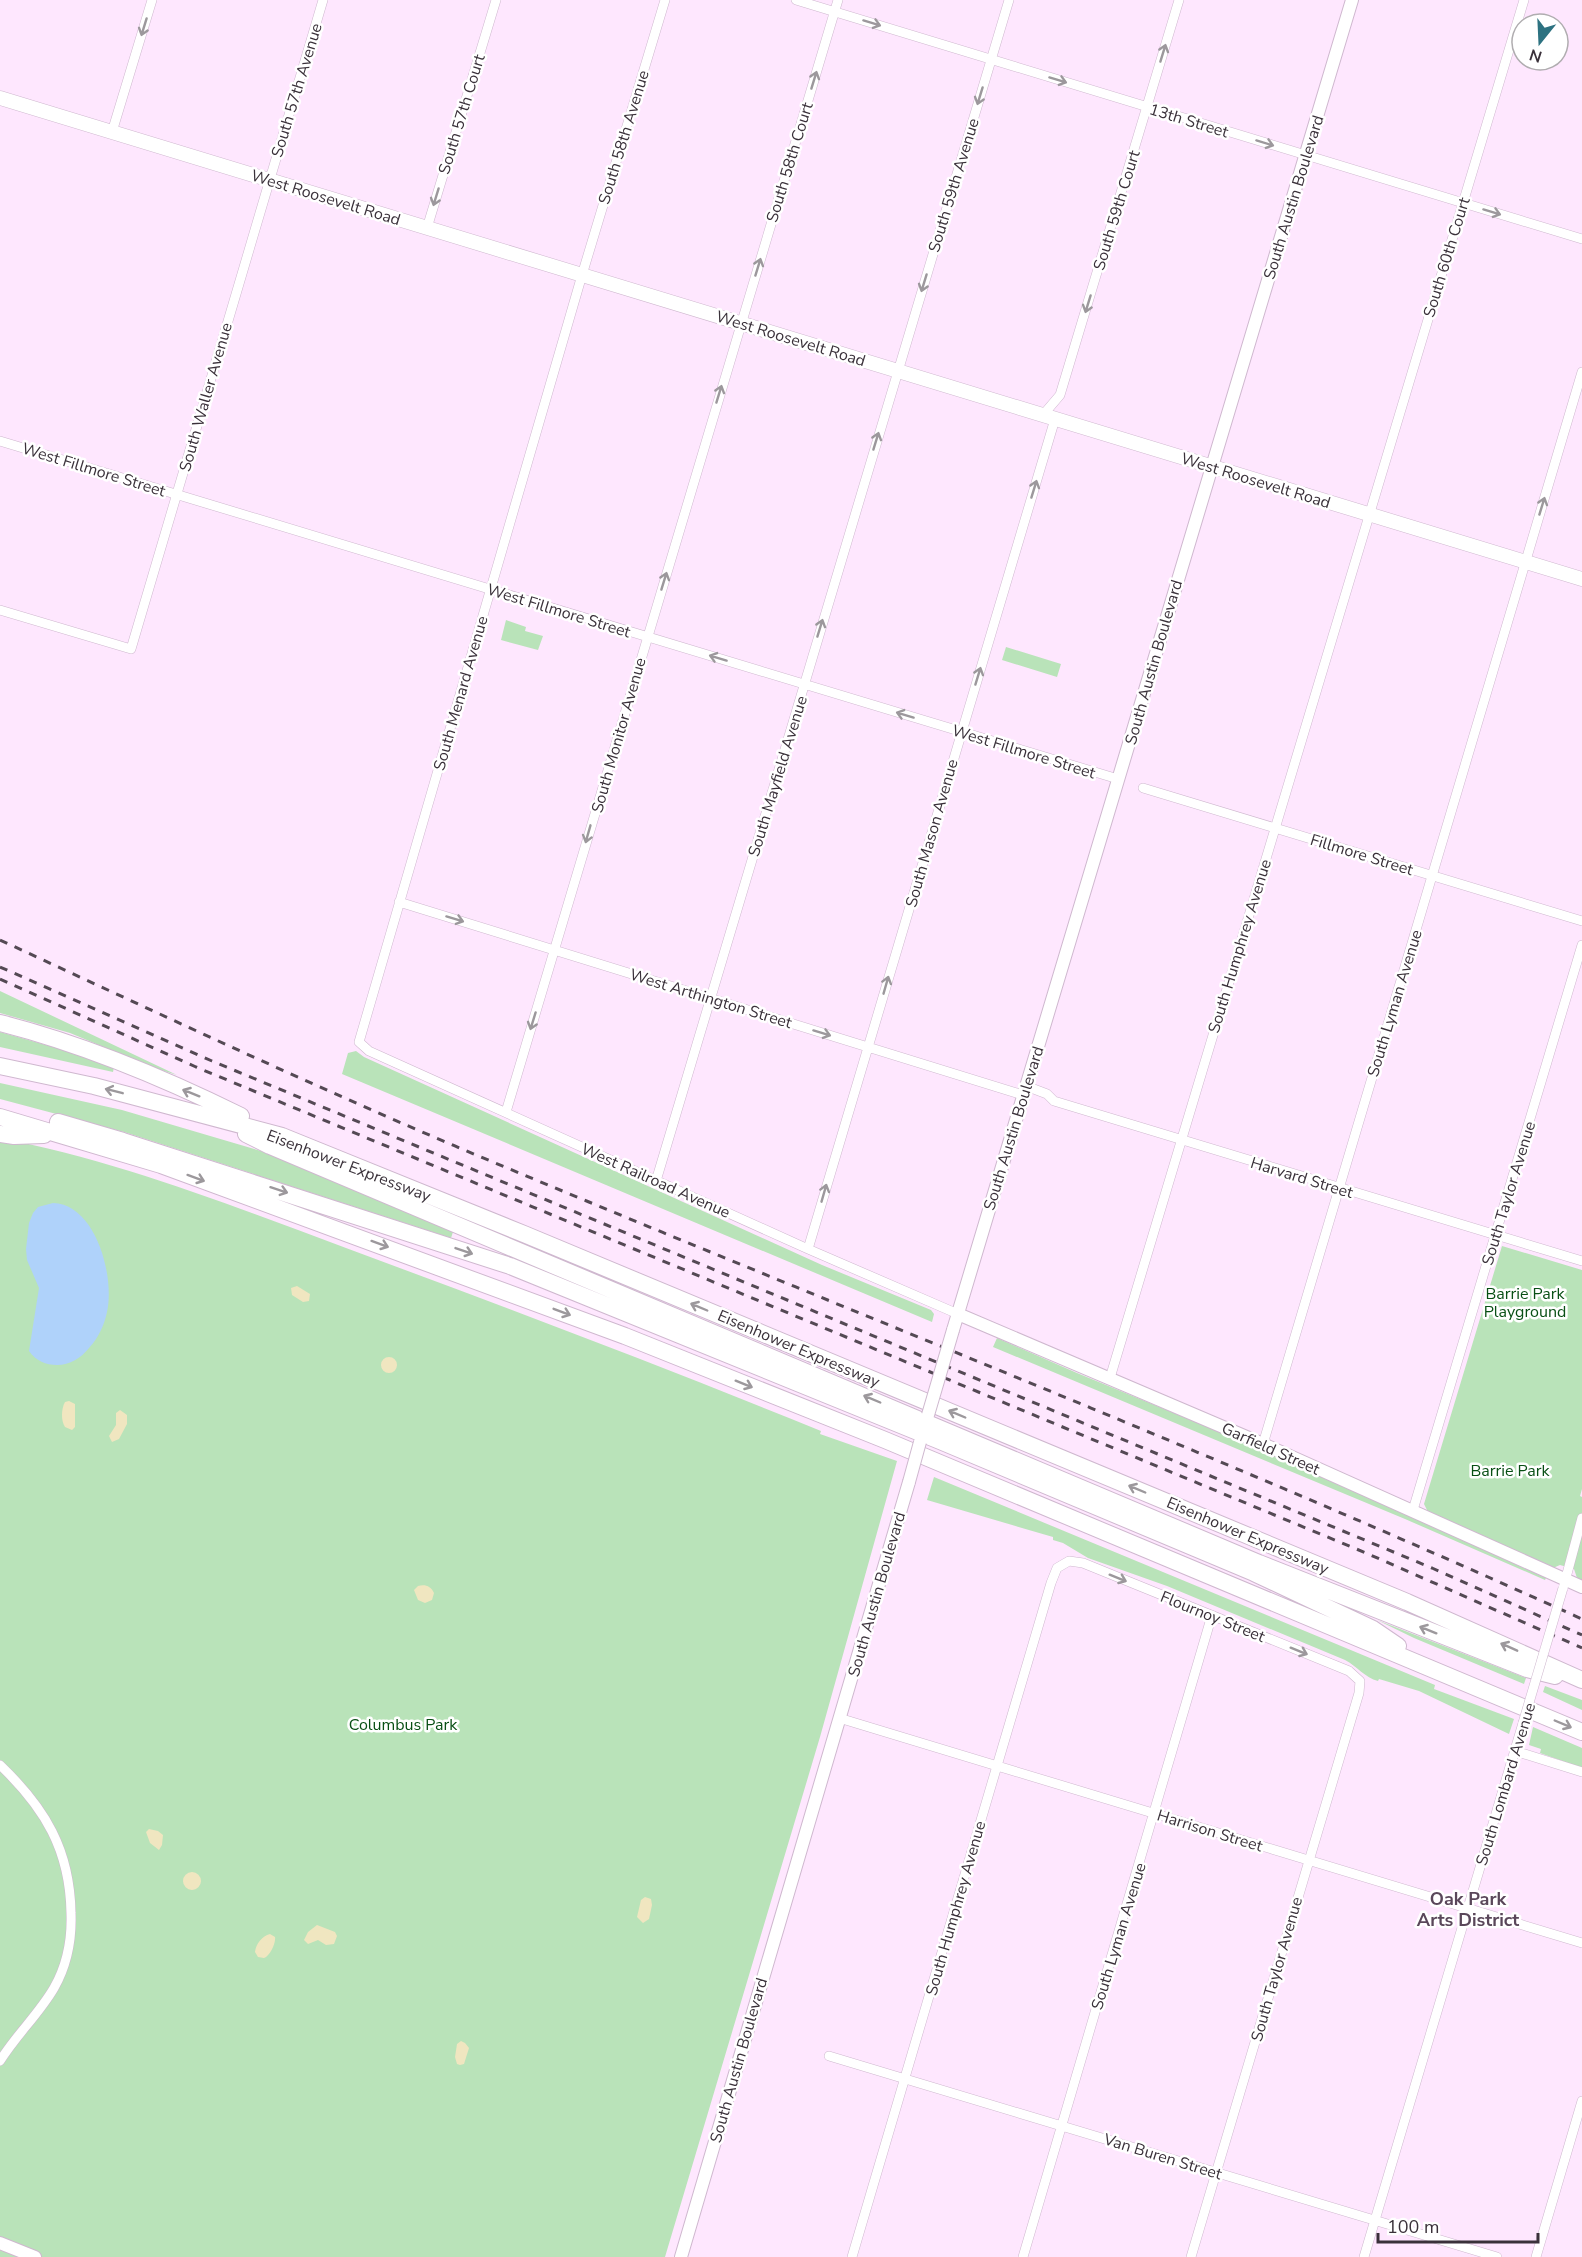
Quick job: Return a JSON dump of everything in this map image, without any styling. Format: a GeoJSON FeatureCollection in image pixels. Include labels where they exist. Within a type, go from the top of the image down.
{"type":"FeatureCollection","features":[{"type":"Feature","properties":{"kind":"highway"},"geometry":{"type":"LineString","coordinates":[[0,1023],[89,1050],[204,1098],[282,1136]]}},
{"type":"Feature","properties":{"kind":"highway","name":"Eisenhower Expressway"},"geometry":{"type":"LineString","coordinates":[[0,1066],[94,1086],[282,1136],[535,1238],[1407,1602],[1582,1681]]}},
{"type":"Feature","properties":{"kind":"highway"},"geometry":{"type":"LineString","coordinates":[[211,1116],[270,1146],[1254,1573],[1373,1629],[1432,1668]]}},
{"type":"Feature","properties":{"kind":"highway"},"geometry":{"type":"LineString","coordinates":[[0,1117],[54,1121],[123,1141],[510,1266],[924,1428],[1527,1669],[1582,1681]]}},
{"type":"Feature","properties":{"kind":"highway"},"geometry":{"type":"LineString","coordinates":[[0,1117],[162,1165],[625,1336],[885,1440],[1582,1732]]}},
{"type":"Feature","properties":{"kind":"highway"},"geometry":{"type":"LineString","coordinates":[[0,1134],[62,1135]]}},
{"type":"Feature","properties":{"kind":"main road","name":"West Roosevelt Road"},"geometry":{"type":"LineString","coordinates":[[0,98],[1582,579]]}},
{"type":"Feature","properties":{"kind":"street"},"geometry":{"type":"LineString","coordinates":[[112,132],[153,0]]}},
{"type":"Feature","properties":{"kind":"street","name":"South 57th Avenue"},"geometry":{"type":"LineString","coordinates":[[268,180],[323,0]]}},
{"type":"Feature","properties":{"kind":"street","name":"South 57th Court"},"geometry":{"type":"LineString","coordinates":[[426,228],[495,0]]}},
{"type":"Feature","properties":{"kind":"street","name":"South 58th Avenue"},"geometry":{"type":"LineString","coordinates":[[582,275],[665,0]]}},
{"type":"Feature","properties":{"kind":"street","name":"13th Street"},"geometry":{"type":"LineString","coordinates":[[796,0],[1582,239]]}},
{"type":"Feature","properties":{"kind":"street","name":"South 58th Court"},"geometry":{"type":"LineString","coordinates":[[741,323],[838,0]]}},
{"type":"Feature","properties":{"kind":"street","name":"South 59th Avenue"},"geometry":{"type":"LineString","coordinates":[[897,370],[1010,0]]}},
{"type":"Feature","properties":{"kind":"street","name":"South 59th Court"},"geometry":{"type":"LineString","coordinates":[[1049,417],[1060,395],[1179,0]]}},
{"type":"Feature","properties":{"kind":"street","name":"South Austin Boulevard"},"geometry":{"type":"LineString","coordinates":[[681,2257],[953,1330],[1352,0]]}},
{"type":"Feature","properties":{"kind":"street","name":"South 60th Court"},"geometry":{"type":"LineString","coordinates":[[1368,514],[1524,0]]}},
{"type":"Feature","properties":{"kind":"street","name":"South Waller Avenue"},"geometry":{"type":"LineString","coordinates":[[0,610],[131,649],[268,180]]}},
{"type":"Feature","properties":{"kind":"street","name":"South Menard Avenue"},"geometry":{"type":"LineString","coordinates":[[358,1042],[582,275]]}},
{"type":"Feature","properties":{"kind":"street","name":"South Monitor Avenue"},"geometry":{"type":"LineString","coordinates":[[506,1112],[741,323]]}},
{"type":"Feature","properties":{"kind":"street","name":"South Mayfield Avenue"},"geometry":{"type":"LineString","coordinates":[[656,1181],[897,370]]}},
{"type":"Feature","properties":{"kind":"street","name":"South Lyman Avenue"},"geometry":{"type":"LineString","coordinates":[[1263,1444],[1582,372]]}},
{"type":"Feature","properties":{"kind":"street","name":"South Mason Avenue"},"geometry":{"type":"LineString","coordinates":[[808,1249],[961,732],[1049,417]]}},
{"type":"Feature","properties":{"kind":"street","name":"West Fillmore Street"},"geometry":{"type":"LineString","coordinates":[[0,441],[1118,779]]}},
{"type":"Feature","properties":{"kind":"street","name":"South Humphrey Avenue"},"geometry":{"type":"LineString","coordinates":[[1110,1378],[1368,514]]}},
{"type":"Feature","properties":{"kind":"street","name":"Fillmore Street"},"geometry":{"type":"LineString","coordinates":[[1143,788],[1582,921]]}},
{"type":"Feature","properties":{"kind":"street","name":"West Arthington Street"},"geometry":{"type":"LineString","coordinates":[[399,902],[867,1047],[1025,1090]]}},
{"type":"Feature","properties":{"kind":"street","name":"South Taylor Avenue"},"geometry":{"type":"LineString","coordinates":[[1413,1510],[1582,945]]}},
{"type":"Feature","properties":{"kind":"street","name":"West Railroad Avenue"},"geometry":{"type":"LineString","coordinates":[[358,1042],[369,1051],[808,1249],[958,1314]]}},
{"type":"Feature","properties":{"kind":"street","name":"Harvard Street"},"geometry":{"type":"LineString","coordinates":[[1025,1090],[1047,1094],[1054,1101],[1582,1261]]}},
{"type":"Feature","properties":{"kind":"street","name":"Garfield Street"},"geometry":{"type":"LineString","coordinates":[[958,1314],[1413,1510],[1564,1584],[1582,1587]]}},
{"type":"Feature","properties":{"kind":"street","name":"South Lombard Avenue"},"geometry":{"type":"LineString","coordinates":[[1364,2257],[1582,1518]]}},
{"type":"Feature","properties":{"kind":"street","name":"South Humphrey Avenue"},"geometry":{"type":"LineString","coordinates":[[852,2257],[1051,1583],[1057,1568],[1063,1562]]}},
{"type":"Feature","properties":{"kind":"street","name":"Flournoy Street"},"geometry":{"type":"LineString","coordinates":[[1063,1562],[1083,1563],[1349,1671],[1360,1681]]}},
{"type":"Feature","properties":{"kind":"street","name":"South Lyman Avenue"},"geometry":{"type":"LineString","coordinates":[[1023,2257],[1212,1615]]}},
{"type":"Feature","properties":{"kind":"street","name":"South Taylor Avenue"},"geometry":{"type":"LineString","coordinates":[[1191,2257],[1359,1693],[1360,1681]]}},
{"type":"Feature","properties":{"kind":"street","name":"Harrison Street"},"geometry":{"type":"LineString","coordinates":[[839,1718],[1582,1943]]}},
{"type":"Feature","properties":{"kind":"street"},"geometry":{"type":"LineString","coordinates":[[1515,1751],[1582,1772]]}},
{"type":"Feature","properties":{"kind":"street"},"geometry":{"type":"LineString","coordinates":[[0,1765],[31,1799],[59,1845],[68,1870],[71,1926],[65,1961],[55,1987],[0,2061]]}},
{"type":"Feature","properties":{"kind":"street","name":"Van Buren Street"},"geometry":{"type":"LineString","coordinates":[[829,2056],[1497,2257]]}},
{"type":"Feature","properties":{"kind":"street"},"geometry":{"type":"LineString","coordinates":[[1536,2257],[1582,2101]]}},
{"type":"Feature","properties":{"kind":"street"},"geometry":{"type":"LineString","coordinates":[[1,2246],[34,2257]]}},
{"type":"Feature","properties":{"kind":"green space"},"geometry":{"type":"Polygon","coordinates":[[[506,620],[526,627],[525,631],[543,636],[538,650],[501,640],[506,620]]]}},
{"type":"Feature","properties":{"kind":"green space"},"geometry":{"type":"Polygon","coordinates":[[[1006,647],[1061,664],[1057,677],[1002,660],[1006,647]]]}},
{"type":"Feature","properties":{"kind":"green space"},"geometry":{"type":"Polygon","coordinates":[[[0,991],[177,1075],[122,1058],[123,1055],[70,1033],[0,1013],[0,991]]]}},
{"type":"Feature","properties":{"kind":"green space"},"geometry":{"type":"Polygon","coordinates":[[[0,1032],[114,1067],[113,1072],[0,1047],[0,1032]]]}},
{"type":"Feature","properties":{"kind":"green space"},"geometry":{"type":"Polygon","coordinates":[[[356,1051],[364,1057],[822,1265],[931,1310],[934,1314],[932,1322],[342,1074],[348,1053],[356,1051]]]}},
{"type":"Feature","properties":{"kind":"green space"},"geometry":{"type":"Polygon","coordinates":[[[0,1083],[122,1110],[261,1151],[453,1232],[451,1238],[124,1132],[0,1099],[0,1083]]]}},
{"type":"Feature","properties":{"kind":"green space","name":"Columbus Park"},"geometry":{"type":"Polygon","coordinates":[[[0,1138],[88,1159],[218,1201],[584,1338],[821,1431],[820,1434],[897,1461],[820,1737],[665,2257],[0,2257],[0,1138]]]}},
{"type":"Feature","properties":{"kind":"green space","name":"Barrie Park"},"geometry":{"type":"Polygon","coordinates":[[[1502,1246],[1582,1270],[1582,1489],[1580,1496],[1582,1497],[1582,1582],[1577,1578],[1574,1569],[1560,1565],[1553,1568],[1428,1512],[1424,1504],[1502,1246]]]}},
{"type":"Feature","properties":{"kind":"green space"},"geometry":{"type":"Polygon","coordinates":[[[997,1338],[1278,1456],[1546,1578],[1545,1580],[993,1347],[997,1338]]]}},
{"type":"Feature","properties":{"kind":"green space"},"geometry":{"type":"Polygon","coordinates":[[[934,1477],[1435,1685],[1434,1689],[1514,1719],[1509,1734],[1419,1691],[1373,1679],[1345,1660],[1167,1586],[1088,1558],[1063,1543],[1053,1540],[1053,1537],[927,1500],[934,1477]]]}},
{"type":"Feature","properties":{"kind":"green space"},"geometry":{"type":"Polygon","coordinates":[[[1377,1620],[1526,1678],[1524,1684],[1414,1638],[1377,1620]]]}},
{"type":"Feature","properties":{"kind":"green space"},"geometry":{"type":"Polygon","coordinates":[[[1545,1686],[1582,1700],[1582,1710],[1543,1692],[1545,1686]]]}},
{"type":"Feature","properties":{"kind":"green space"},"geometry":{"type":"Polygon","coordinates":[[[1533,1727],[1582,1748],[1582,1768],[1540,1753],[1541,1749],[1529,1745],[1533,1727]]]}},
{"type":"Feature","properties":{"kind":"sand"},"geometry":{"type":"Polygon","coordinates":[[[297,1286],[310,1294],[309,1301],[303,1302],[292,1295],[291,1288],[297,1286]]]}},
{"type":"Feature","properties":{"kind":"sand"},"geometry":{"type":"Polygon","coordinates":[[[389,1357],[397,1365],[389,1373],[381,1365],[389,1357]]]}},
{"type":"Feature","properties":{"kind":"sand"},"geometry":{"type":"Polygon","coordinates":[[[65,1402],[75,1404],[75,1427],[72,1430],[65,1427],[62,1418],[65,1402]]]}},
{"type":"Feature","properties":{"kind":"sand"},"geometry":{"type":"Polygon","coordinates":[[[120,1410],[127,1415],[127,1424],[119,1439],[112,1442],[109,1436],[116,1425],[116,1413],[120,1410]]]}},
{"type":"Feature","properties":{"kind":"sand"},"geometry":{"type":"Polygon","coordinates":[[[425,1585],[431,1589],[434,1593],[432,1600],[425,1603],[418,1600],[414,1590],[418,1586],[425,1585]]]}},
{"type":"Feature","properties":{"kind":"sand"},"geometry":{"type":"Polygon","coordinates":[[[149,1829],[163,1835],[159,1850],[150,1843],[146,1832],[149,1829]]]}},
{"type":"Feature","properties":{"kind":"sand"},"geometry":{"type":"Polygon","coordinates":[[[192,1872],[198,1875],[201,1881],[198,1887],[192,1890],[186,1887],[183,1881],[186,1875],[192,1872]]]}},
{"type":"Feature","properties":{"kind":"sand"},"geometry":{"type":"Polygon","coordinates":[[[645,1897],[651,1899],[652,1905],[649,1919],[643,1923],[637,1917],[641,1900],[645,1897]]]}},
{"type":"Feature","properties":{"kind":"sand"},"geometry":{"type":"Polygon","coordinates":[[[317,1925],[335,1932],[337,1936],[334,1944],[326,1945],[318,1940],[308,1944],[304,1940],[308,1932],[317,1925]]]}},
{"type":"Feature","properties":{"kind":"sand"},"geometry":{"type":"Polygon","coordinates":[[[270,1934],[275,1937],[272,1949],[266,1957],[258,1957],[255,1952],[258,1943],[270,1934]]]}},
{"type":"Feature","properties":{"kind":"sand"},"geometry":{"type":"Polygon","coordinates":[[[461,2041],[469,2048],[464,2064],[460,2065],[457,2064],[455,2057],[457,2044],[461,2041]]]}},
{"type":"Feature","properties":{"kind":"water"},"geometry":{"type":"Polygon","coordinates":[[[53,1203],[68,1207],[81,1216],[91,1229],[105,1262],[109,1297],[104,1322],[92,1344],[75,1360],[57,1365],[42,1362],[29,1351],[39,1288],[27,1260],[26,1249],[29,1223],[33,1213],[38,1207],[53,1203]]]}},
{"type":"Feature","properties":{"kind":"railway"},"geometry":{"type":"LineString","coordinates":[[0,940],[420,1131],[1171,1441],[1446,1558],[1582,1619]]}},
{"type":"Feature","properties":{"kind":"railway"},"geometry":{"type":"LineString","coordinates":[[0,967],[212,1061],[1432,1568],[1582,1635]]}},
{"type":"Feature","properties":{"kind":"railway"},"geometry":{"type":"LineString","coordinates":[[0,979],[196,1067],[1366,1553],[1582,1648]]}},
{"type":"Feature","properties":{"kind":"district","name":"Oak Park Arts District"},"geometry":{"type":"Point","coordinates":[1468,1909]}},
{"type":"Feature","properties":{"kind":"park label","name":"Barrie Park Playground"},"geometry":{"type":"Point","coordinates":[1525,1302]}}]}
